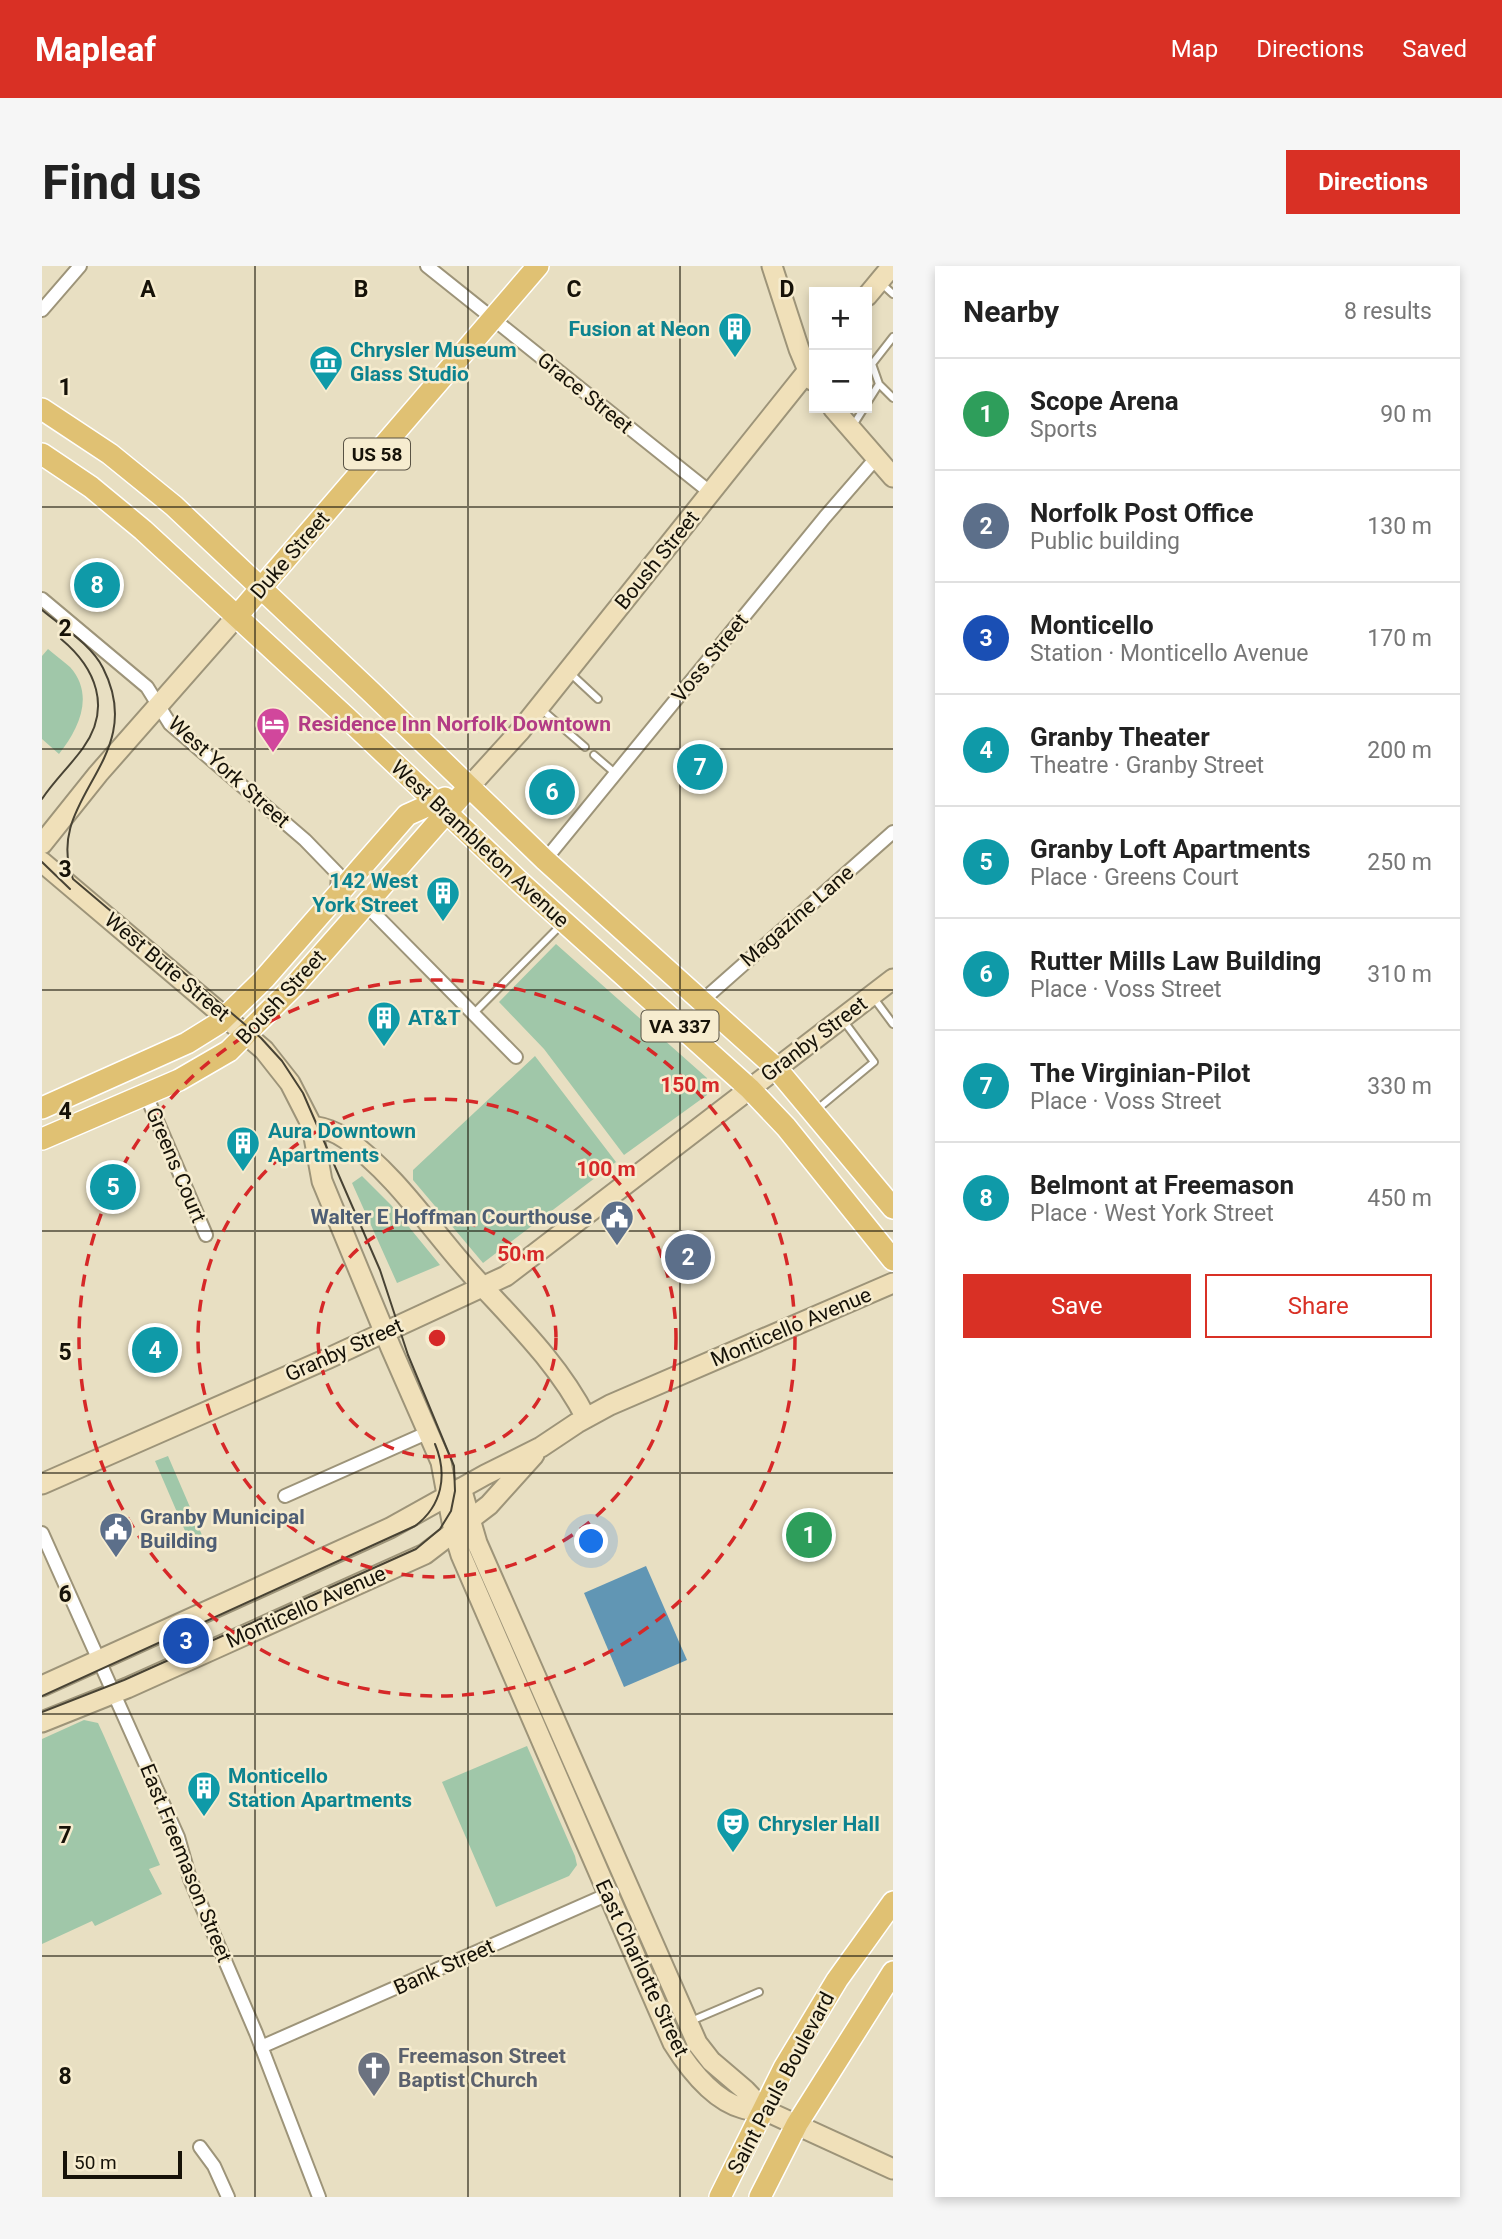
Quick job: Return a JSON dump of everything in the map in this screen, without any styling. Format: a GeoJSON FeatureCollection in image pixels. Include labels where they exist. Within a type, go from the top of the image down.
{"type":"FeatureCollection","features":[{"type":"Feature","properties":{"kind":"main road","name":"Duke Street"},"geometry":{"type":"LineString","coordinates":[[237,616],[538,266]]}},
{"type":"Feature","properties":{"kind":"main road","name":"West Brambleton Avenue"},"geometry":{"type":"LineString","coordinates":[[42,409],[91,440],[141,477],[545,860],[776,1068],[893,1208]]}},
{"type":"Feature","properties":{"kind":"main road","name":"West Brambleton Avenue"},"geometry":{"type":"LineString","coordinates":[[42,454],[109,501],[237,616],[564,922],[750,1089],[786,1127],[893,1260]]}},
{"type":"Feature","properties":{"kind":"main road","name":"Boush Street"},"geometry":{"type":"LineString","coordinates":[[42,1139],[146,1095],[229,1051],[247,1035],[365,905],[441,807],[469,787]]}},
{"type":"Feature","properties":{"kind":"main road","name":"Boush Street"},"geometry":{"type":"LineString","coordinates":[[42,1108],[187,1042],[226,1017],[264,979],[407,815],[441,807]]}},
{"type":"Feature","properties":{"kind":"main road","name":"Saint Pauls Boulevard"},"geometry":{"type":"LineString","coordinates":[[720,2197],[784,2068],[822,2004],[893,1902]]}},
{"type":"Feature","properties":{"kind":"main road","name":"Saint Pauls Boulevard"},"geometry":{"type":"LineString","coordinates":[[760,2197],[797,2124],[893,1972]]}},
{"type":"Feature","properties":{"kind":"street"},"geometry":{"type":"LineString","coordinates":[[42,310],[80,266]]}},
{"type":"Feature","properties":{"kind":"street","name":"Grace Street"},"geometry":{"type":"LineString","coordinates":[[427,266],[711,493]]}},
{"type":"Feature","properties":{"kind":"street"},"geometry":{"type":"LineString","coordinates":[[772,266],[809,365]]}},
{"type":"Feature","properties":{"kind":"street","name":"Boush Street"},"geometry":{"type":"LineString","coordinates":[[469,787],[508,746],[711,493],[809,377]]}},
{"type":"Feature","properties":{"kind":"street"},"geometry":{"type":"LineString","coordinates":[[838,413],[893,477]]}},
{"type":"Feature","properties":{"kind":"street","name":"Voss Street"},"geometry":{"type":"LineString","coordinates":[[545,860],[877,457]]}},
{"type":"Feature","properties":{"kind":"street","name":"West York Street"},"geometry":{"type":"LineString","coordinates":[[42,599],[147,687],[170,724],[305,840],[338,874],[336,897]]}},
{"type":"Feature","properties":{"kind":"street","name":"Duke Street"},"geometry":{"type":"LineString","coordinates":[[42,844],[98,774],[237,616]]}},
{"type":"Feature","properties":{"kind":"street","name":"Magazine Lane"},"geometry":{"type":"LineString","coordinates":[[702,1000],[893,832]]}},
{"type":"Feature","properties":{"kind":"street","name":"West Bute Street"},"geometry":{"type":"LineString","coordinates":[[42,862],[247,1035],[271,1056],[284,1073],[312,1126],[322,1181],[384,1332]]}},
{"type":"Feature","properties":{"kind":"street"},"geometry":{"type":"LineString","coordinates":[[365,905],[516,1057]]}},
{"type":"Feature","properties":{"kind":"street","name":"Granby Street"},"geometry":{"type":"LineString","coordinates":[[42,1484],[506,1276],[893,979]]}},
{"type":"Feature","properties":{"kind":"street","name":"Greens Court"},"geometry":{"type":"LineString","coordinates":[[146,1095],[206,1236]]}},
{"type":"Feature","properties":{"kind":"street"},"geometry":{"type":"LineString","coordinates":[[312,1126],[332,1130],[364,1154],[414,1205],[502,1305],[565,1384],[586,1418]]}},
{"type":"Feature","properties":{"kind":"street","name":"Monticello Avenue"},"geometry":{"type":"LineString","coordinates":[[42,1686],[390,1528],[541,1447],[586,1418],[623,1399],[893,1283]]}},
{"type":"Feature","properties":{"kind":"street","name":"East Charlotte Street"},"geometry":{"type":"LineString","coordinates":[[384,1332],[455,1492],[462,1526],[686,2023],[703,2053],[764,2110]]}},
{"type":"Feature","properties":{"kind":"street"},"geometry":{"type":"LineString","coordinates":[[285,1496],[429,1432]]}},
{"type":"Feature","properties":{"kind":"street","name":"Monticello Avenue"},"geometry":{"type":"LineString","coordinates":[[42,1722],[114,1693],[435,1548],[489,1505],[541,1447]]}},
{"type":"Feature","properties":{"kind":"street","name":"East Charlotte Street"},"geometry":{"type":"LineString","coordinates":[[462,1526],[461,1555],[673,2043],[699,2079],[741,2108],[764,2110]]}},
{"type":"Feature","properties":{"kind":"street","name":"East Freemason Street"},"geometry":{"type":"LineString","coordinates":[[42,1534],[178,1837],[190,1879],[261,2047],[320,2197]]}},
{"type":"Feature","properties":{"kind":"street","name":"Bank Street"},"geometry":{"type":"LineString","coordinates":[[261,2047],[626,1886]]}},
{"type":"Feature","properties":{"kind":"street"},"geometry":{"type":"LineString","coordinates":[[764,2110],[893,2169]]}},
{"type":"Feature","properties":{"kind":"street"},"geometry":{"type":"LineString","coordinates":[[200,2147],[214,2166],[228,2197]]}},
{"type":"Feature","properties":{"kind":"lane"},"geometry":{"type":"LineString","coordinates":[[891,342],[872,364],[879,384],[893,398]]}},
{"type":"Feature","properties":{"kind":"lane"},"geometry":{"type":"LineString","coordinates":[[872,395],[879,384]]}},
{"type":"Feature","properties":{"kind":"lane"},"geometry":{"type":"LineString","coordinates":[[851,428],[861,413]]}},
{"type":"Feature","properties":{"kind":"lane"},"geometry":{"type":"LineString","coordinates":[[568,671],[598,699]]}},
{"type":"Feature","properties":{"kind":"lane"},"geometry":{"type":"LineString","coordinates":[[539,707],[584,747]]}},
{"type":"Feature","properties":{"kind":"lane"},"geometry":{"type":"LineString","coordinates":[[594,755],[616,774]]}},
{"type":"Feature","properties":{"kind":"lane"},"geometry":{"type":"LineString","coordinates":[[474,1014],[564,922]]}},
{"type":"Feature","properties":{"kind":"lane"},"geometry":{"type":"LineString","coordinates":[[872,995],[893,1024]]}},
{"type":"Feature","properties":{"kind":"lane"},"geometry":{"type":"LineString","coordinates":[[814,1112],[874,1062],[841,1018]]}},
{"type":"Feature","properties":{"kind":"lane"},"geometry":{"type":"LineString","coordinates":[[686,2023],[759,1992]]}},
{"type":"Feature","properties":{"kind":"green space"},"geometry":{"type":"Polygon","coordinates":[[[48,649],[70,667],[82,689],[83,700],[78,723],[59,754],[42,739],[42,656],[48,649]]]}},
{"type":"Feature","properties":{"kind":"green space"},"geometry":{"type":"Polygon","coordinates":[[[556,944],[707,1078],[707,1095],[624,1155],[544,1049],[499,1002],[556,944]]]}},
{"type":"Feature","properties":{"kind":"green space"},"geometry":{"type":"Polygon","coordinates":[[[535,1056],[616,1162],[483,1263],[413,1180],[413,1170],[535,1056]]]}},
{"type":"Feature","properties":{"kind":"green space"},"geometry":{"type":"Polygon","coordinates":[[[362,1176],[391,1205],[440,1265],[397,1283],[352,1183],[362,1176]]]}},
{"type":"Feature","properties":{"kind":"green space"},"geometry":{"type":"Polygon","coordinates":[[[168,1456],[205,1542],[192,1547],[155,1461],[168,1456]]]}},
{"type":"Feature","properties":{"kind":"green space"},"geometry":{"type":"Polygon","coordinates":[[[84,1720],[98,1723],[104,1736],[160,1865],[149,1869],[162,1894],[95,1926],[92,1921],[42,1944],[42,1739],[84,1720]]]}},
{"type":"Feature","properties":{"kind":"green space"},"geometry":{"type":"Polygon","coordinates":[[[527,1746],[577,1865],[569,1876],[496,1907],[442,1782],[527,1746]]]}},
{"type":"Feature","properties":{"kind":"water"},"geometry":{"type":"Polygon","coordinates":[[[646,1566],[687,1660],[624,1687],[584,1593],[646,1566]]]}},
{"type":"Feature","properties":{"kind":"tram line"},"geometry":{"type":"LineString","coordinates":[[42,610],[98,659],[114,700],[114,728],[106,754],[71,825],[67,850],[73,879],[261,1038],[282,1061],[303,1093],[380,1270],[408,1355],[454,1466],[455,1491],[451,1511],[440,1529],[416,1549],[124,1680],[42,1712]]}},
{"type":"Feature","properties":{"kind":"tram line"},"geometry":{"type":"LineString","coordinates":[[42,799],[83,748],[97,718],[96,689],[91,676],[73,650],[61,639]]}},
{"type":"Feature","properties":{"kind":"tram line"},"geometry":{"type":"LineString","coordinates":[[42,862],[70,889]]}},
{"type":"Feature","properties":{"kind":"tram line"},"geometry":{"type":"LineString","coordinates":[[42,1696],[415,1526],[431,1509],[440,1489],[441,1467],[435,1444]]}},
{"type":"Feature","properties":{"kind":"place","name":"Fusion at Neon"},"geometry":{"type":"Point","coordinates":[735,359]}},
{"type":"Feature","properties":{"kind":"place","name":"Chrysler Museum Glass Studio"},"geometry":{"type":"Point","coordinates":[326,392]}},
{"type":"Feature","properties":{"kind":"place","name":"Belmont at Freemason"},"geometry":{"type":"Point","coordinates":[97,585]}},
{"type":"Feature","properties":{"kind":"place","name":"Residence Inn Norfolk Downtown"},"geometry":{"type":"Point","coordinates":[273,754]}},
{"type":"Feature","properties":{"kind":"place","name":"The Virginian-Pilot"},"geometry":{"type":"Point","coordinates":[700,767]}},
{"type":"Feature","properties":{"kind":"place","name":"Rutter Mills Law Building"},"geometry":{"type":"Point","coordinates":[552,792]}},
{"type":"Feature","properties":{"kind":"place","name":"142 West York Street"},"geometry":{"type":"Point","coordinates":[443,923]}},
{"type":"Feature","properties":{"kind":"place","name":"AT&T"},"geometry":{"type":"Point","coordinates":[384,1048]}},
{"type":"Feature","properties":{"kind":"place","name":"Aura Downtown Apartments"},"geometry":{"type":"Point","coordinates":[243,1173]}},
{"type":"Feature","properties":{"kind":"place","name":"Granby Loft Apartments"},"geometry":{"type":"Point","coordinates":[113,1187]}},
{"type":"Feature","properties":{"kind":"place","name":"Walter E Hoffman Courthouse"},"geometry":{"type":"Point","coordinates":[617,1247]}},
{"type":"Feature","properties":{"kind":"place","name":"Norfolk Post Office"},"geometry":{"type":"Point","coordinates":[688,1257]}},
{"type":"Feature","properties":{"kind":"place","name":"Granby Theater"},"geometry":{"type":"Point","coordinates":[155,1350]}},
{"type":"Feature","properties":{"kind":"place","name":"Scope Arena"},"geometry":{"type":"Point","coordinates":[809,1535]}},
{"type":"Feature","properties":{"kind":"place","name":"Granby Municipal Building"},"geometry":{"type":"Point","coordinates":[116,1559]}},
{"type":"Feature","properties":{"kind":"place","name":"Monticello"},"geometry":{"type":"Point","coordinates":[186,1641]}},
{"type":"Feature","properties":{"kind":"place","name":"Monticello Station Apartments"},"geometry":{"type":"Point","coordinates":[204,1818]}},
{"type":"Feature","properties":{"kind":"place","name":"Chrysler Hall"},"geometry":{"type":"Point","coordinates":[733,1854]}},
{"type":"Feature","properties":{"kind":"place","name":"Freemason Street Baptist Church"},"geometry":{"type":"Point","coordinates":[374,2098]}}]}
